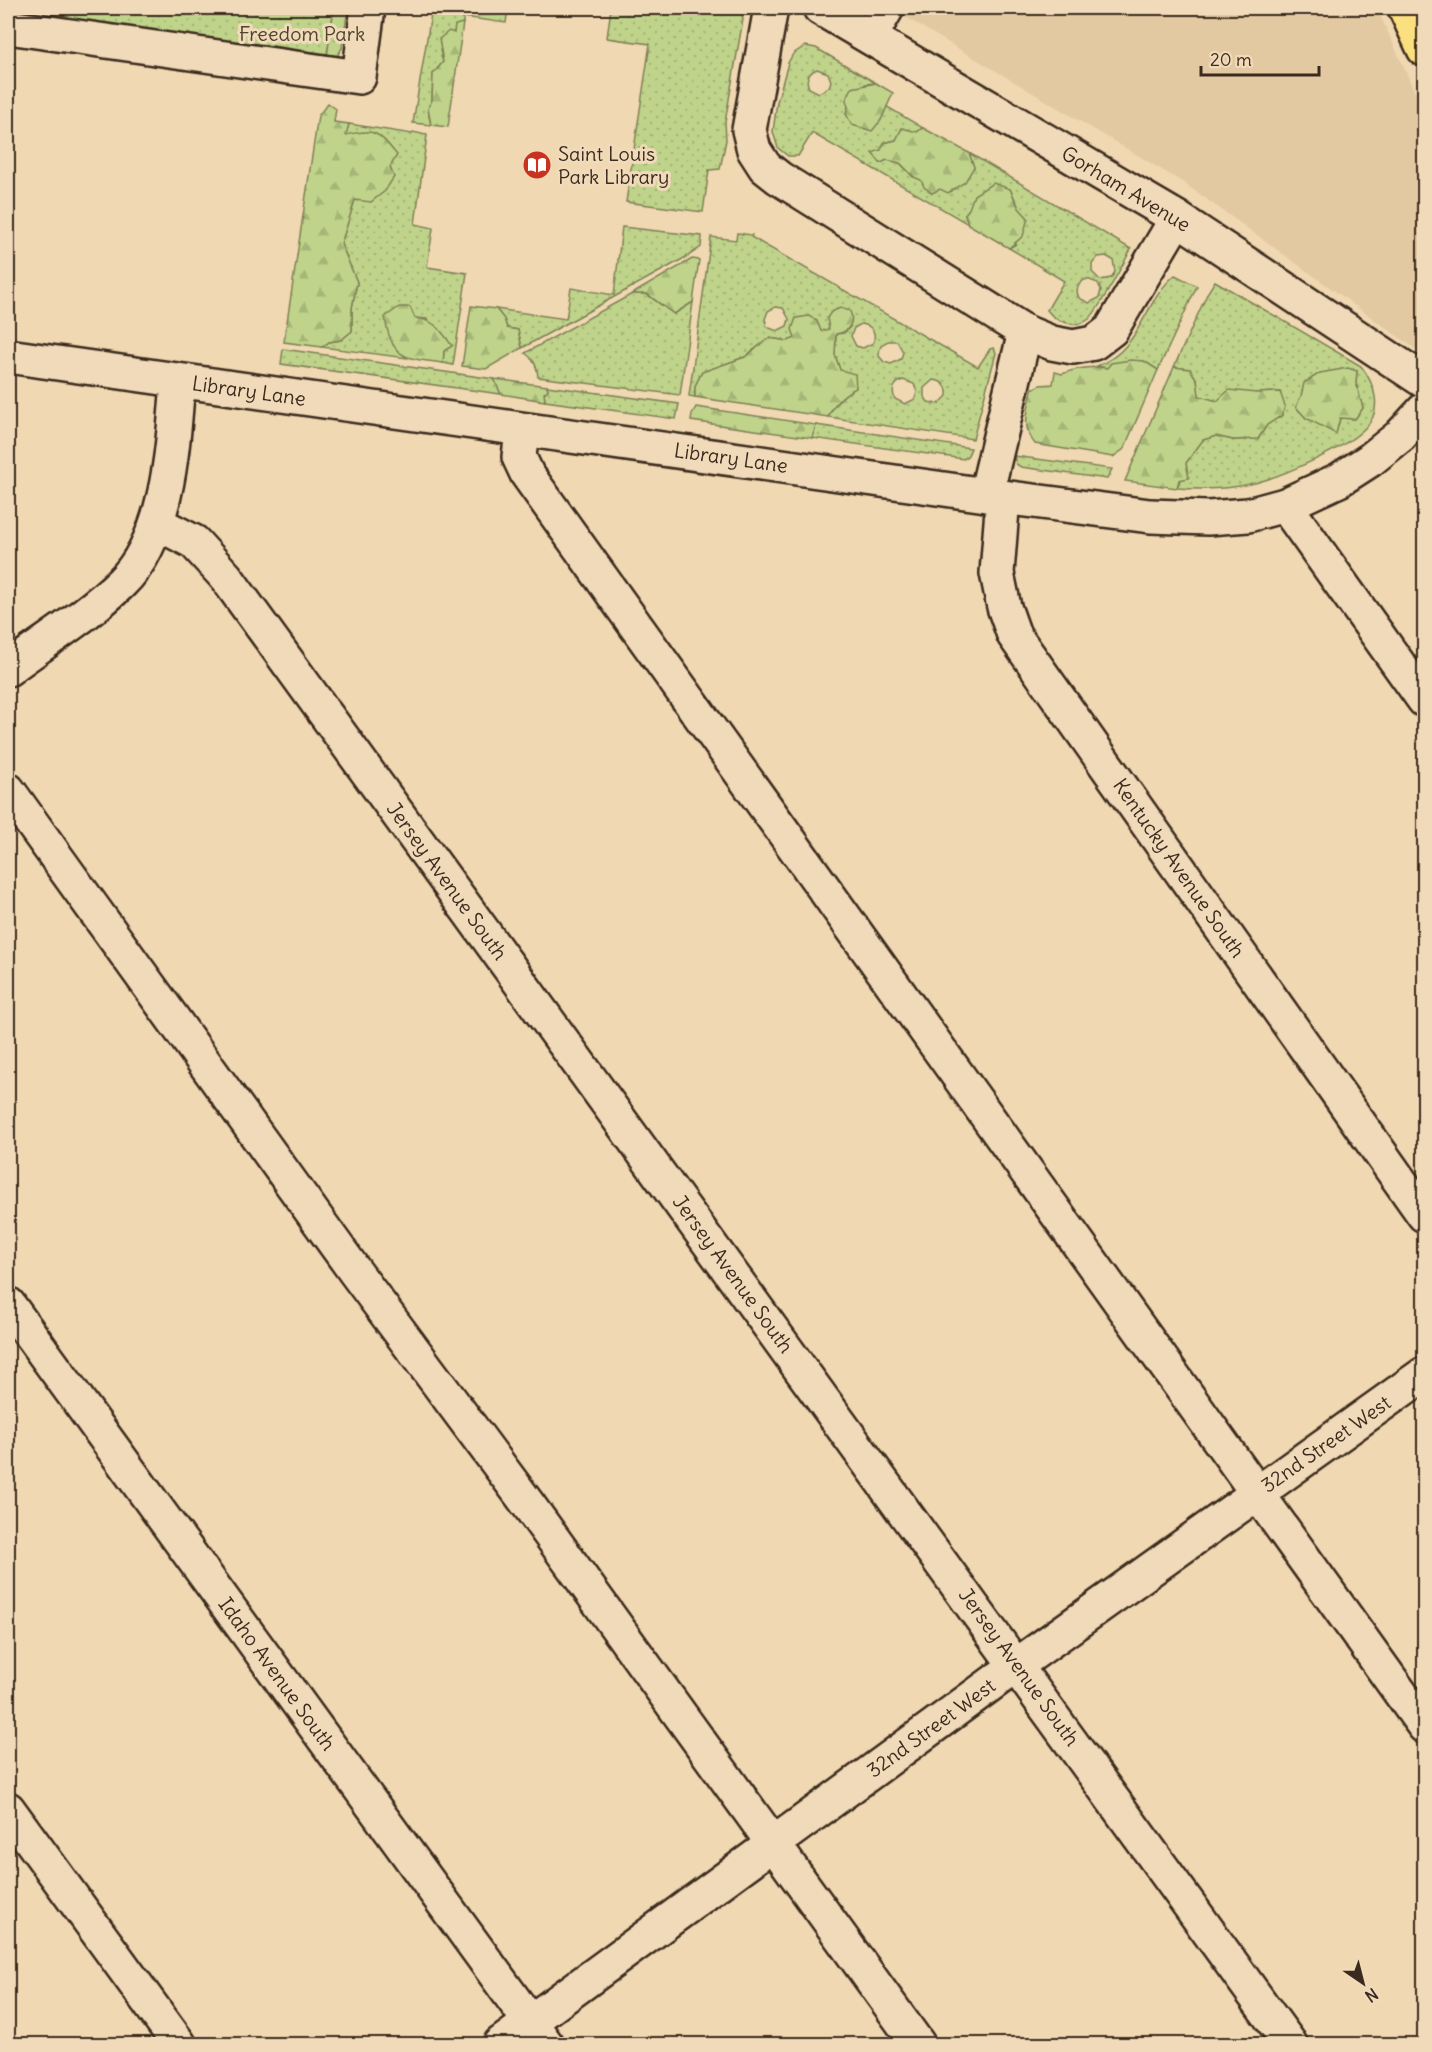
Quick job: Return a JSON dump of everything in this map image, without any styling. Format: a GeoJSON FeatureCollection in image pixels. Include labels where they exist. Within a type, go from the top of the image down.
{"type":"FeatureCollection","features":[{"type":"Feature","properties":{"kind":"main road"},"geometry":{"type":"LineString","coordinates":[[1405,8],[1425,49]]}},
{"type":"Feature","properties":{"kind":"street"},"geometry":{"type":"LineString","coordinates":[[8,27],[360,77],[368,8]]}},
{"type":"Feature","properties":{"kind":"street"},"geometry":{"type":"LineString","coordinates":[[771,8],[749,130],[754,150],[765,167],[1025,332],[1052,343],[1072,347],[1094,343],[1111,330],[1177,218]]}},
{"type":"Feature","properties":{"kind":"street","name":"Gorham Avenue"},"geometry":{"type":"LineString","coordinates":[[820,8],[1177,218],[1425,381]]}},
{"type":"Feature","properties":{"kind":"street"},"geometry":{"type":"LineString","coordinates":[[870,37],[886,8]]}},
{"type":"Feature","properties":{"kind":"street","name":"Kentucky Avenue South"},"geometry":{"type":"LineString","coordinates":[[1025,332],[994,496],[997,573],[1004,607],[1014,635],[1425,1215]]}},
{"type":"Feature","properties":{"kind":"street","name":"Library Lane"},"geometry":{"type":"LineString","coordinates":[[8,356],[522,430],[1150,516],[1208,518],[1248,514],[1285,505],[1339,480],[1370,460],[1400,436],[1425,410]]}},
{"type":"Feature","properties":{"kind":"street"},"geometry":{"type":"LineString","coordinates":[[8,669],[93,607],[122,582],[145,550],[162,508],[174,428],[178,381]]}},
{"type":"Feature","properties":{"kind":"street"},"geometry":{"type":"LineString","coordinates":[[522,430],[519,458],[527,474],[1425,1726]]}},
{"type":"Feature","properties":{"kind":"street"},"geometry":{"type":"LineString","coordinates":[[1285,505],[1425,700]]}},
{"type":"Feature","properties":{"kind":"street","name":"Jersey Avenue South"},"geometry":{"type":"LineString","coordinates":[[157,523],[194,542],[226,577],[1290,2044]]}},
{"type":"Feature","properties":{"kind":"street"},"geometry":{"type":"LineString","coordinates":[[8,790],[356,1273],[530,1507],[918,2044]]}},
{"type":"Feature","properties":{"kind":"street","name":"Idaho Avenue South"},"geometry":{"type":"LineString","coordinates":[[8,1304],[538,2033]]}},
{"type":"Feature","properties":{"kind":"street","name":"32nd Street West"},"geometry":{"type":"LineString","coordinates":[[500,2044],[538,2033],[773,1844],[1017,1665],[1425,1374]]}},
{"type":"Feature","properties":{"kind":"street"},"geometry":{"type":"LineString","coordinates":[[8,1809],[179,2044]]}},
{"type":"Feature","properties":{"kind":"shaded area"},"geometry":{"type":"Polygon","coordinates":[[[890,8],[1377,8],[1424,112],[1424,355],[1184,183],[890,8]]]}},
{"type":"Feature","properties":{"kind":"green space","name":"Freedom Park"},"geometry":{"type":"Polygon","coordinates":[[[8,8],[334,8],[326,63],[8,19],[8,8]]]}},
{"type":"Feature","properties":{"kind":"green space"},"geometry":{"type":"Polygon","coordinates":[[[334,8],[348,8],[342,48],[336,58],[326,63],[334,8]]]}},
{"type":"Feature","properties":{"kind":"green space"},"geometry":{"type":"Polygon","coordinates":[[[432,8],[487,8],[489,12],[508,8],[506,23],[463,17],[463,23],[455,26],[454,33],[440,50],[443,62],[433,74],[432,100],[428,109],[431,125],[413,123],[432,8]]]}},
{"type":"Feature","properties":{"kind":"green space"},"geometry":{"type":"Polygon","coordinates":[[[611,8],[740,8],[743,19],[725,122],[726,140],[720,169],[709,170],[703,212],[626,202],[650,44],[607,38],[611,8]]]}},
{"type":"Feature","properties":{"kind":"green space"},"geometry":{"type":"Polygon","coordinates":[[[463,23],[448,127],[431,125],[428,109],[432,100],[433,74],[443,62],[439,39],[449,31],[454,33],[455,25],[463,23]]]}},
{"type":"Feature","properties":{"kind":"green space"},"geometry":{"type":"Polygon","coordinates":[[[805,46],[816,48],[876,83],[865,84],[848,107],[846,114],[881,120],[886,106],[923,128],[917,132],[902,129],[896,140],[884,143],[881,150],[873,153],[880,163],[887,160],[900,163],[913,177],[974,168],[969,153],[1131,249],[1105,296],[1089,319],[1072,324],[1061,321],[1051,314],[1047,310],[1064,281],[1009,248],[1016,244],[1019,208],[1010,189],[969,209],[965,214],[968,224],[812,133],[798,156],[788,156],[778,148],[773,132],[777,102],[788,63],[793,54],[805,46]],[[817,69],[809,74],[807,82],[809,88],[819,93],[829,87],[831,81],[828,73],[817,69]],[[1106,256],[1098,257],[1092,264],[1092,272],[1100,280],[1111,278],[1115,272],[1113,260],[1106,256]],[[1087,279],[1081,282],[1077,292],[1079,298],[1089,303],[1099,298],[1101,290],[1098,283],[1087,279]]]}},
{"type":"Feature","properties":{"kind":"green space"},"geometry":{"type":"Polygon","coordinates":[[[876,83],[893,93],[881,120],[872,131],[852,125],[846,114],[848,107],[846,100],[852,88],[876,83]]]}},
{"type":"Feature","properties":{"kind":"green space"},"geometry":{"type":"Polygon","coordinates":[[[328,103],[336,109],[334,122],[349,124],[346,135],[364,132],[376,134],[397,155],[390,167],[394,177],[385,191],[371,202],[355,200],[341,244],[357,282],[352,308],[352,331],[341,340],[329,342],[322,347],[284,342],[318,116],[328,103]]]}},
{"type":"Feature","properties":{"kind":"green space"},"geometry":{"type":"Polygon","coordinates":[[[349,124],[427,135],[415,224],[433,228],[427,267],[467,273],[453,365],[443,363],[444,351],[427,319],[415,318],[396,349],[407,358],[322,347],[329,342],[341,340],[352,331],[352,308],[357,282],[341,244],[355,199],[345,136],[349,124]]]}},
{"type":"Feature","properties":{"kind":"green space"},"geometry":{"type":"Polygon","coordinates":[[[902,128],[917,132],[923,128],[969,153],[974,167],[965,182],[948,193],[940,189],[932,193],[924,187],[921,180],[914,177],[900,163],[887,160],[881,163],[872,153],[881,150],[884,143],[896,140],[902,128]]]}},
{"type":"Feature","properties":{"kind":"green space"},"geometry":{"type":"Polygon","coordinates":[[[993,183],[1010,189],[1019,208],[1028,218],[1023,236],[1009,248],[968,224],[965,214],[974,195],[993,183]]]}},
{"type":"Feature","properties":{"kind":"green space"},"geometry":{"type":"Polygon","coordinates":[[[622,227],[702,236],[701,247],[522,348],[518,330],[507,328],[504,319],[496,309],[566,319],[571,288],[614,295],[622,227]]]}},
{"type":"Feature","properties":{"kind":"green space"},"geometry":{"type":"Polygon","coordinates":[[[737,233],[752,235],[751,237],[978,367],[990,349],[994,348],[996,353],[973,439],[828,417],[839,399],[856,387],[840,370],[835,355],[836,334],[844,333],[850,327],[829,329],[788,341],[769,338],[745,357],[702,372],[695,386],[695,397],[689,396],[711,237],[736,240],[737,233]],[[775,307],[768,311],[765,319],[767,327],[777,331],[787,326],[789,319],[783,308],[775,307]],[[861,324],[854,328],[851,336],[856,346],[863,348],[873,343],[874,333],[871,328],[861,324]],[[897,341],[884,343],[879,356],[884,362],[891,364],[901,359],[903,352],[897,341]],[[903,380],[897,383],[893,390],[895,399],[905,404],[915,399],[917,392],[914,384],[903,380]],[[933,380],[924,388],[924,396],[928,402],[939,404],[947,396],[947,389],[942,383],[933,380]]]}},
{"type":"Feature","properties":{"kind":"green space"},"geometry":{"type":"Polygon","coordinates":[[[692,259],[699,260],[693,302],[674,314],[647,294],[632,294],[692,259]]]}},
{"type":"Feature","properties":{"kind":"green space"},"geometry":{"type":"Polygon","coordinates":[[[1175,275],[1197,286],[1158,370],[1144,361],[1108,368],[1097,366],[1124,349],[1155,299],[1175,275]]]}},
{"type":"Feature","properties":{"kind":"green space"},"geometry":{"type":"Polygon","coordinates":[[[1215,281],[1361,366],[1370,380],[1375,397],[1376,405],[1371,421],[1356,436],[1329,453],[1267,479],[1226,488],[1177,488],[1186,463],[1202,440],[1216,436],[1233,440],[1258,439],[1267,425],[1282,415],[1280,392],[1256,393],[1217,401],[1199,396],[1197,380],[1190,369],[1174,367],[1215,281]],[[1357,371],[1301,397],[1296,407],[1306,418],[1336,433],[1340,418],[1355,419],[1363,408],[1356,383],[1357,371]]]}},
{"type":"Feature","properties":{"kind":"green space"},"geometry":{"type":"Polygon","coordinates":[[[632,294],[646,294],[674,314],[693,302],[680,395],[538,377],[534,363],[525,353],[632,294]]]}},
{"type":"Feature","properties":{"kind":"green space"},"geometry":{"type":"Polygon","coordinates":[[[471,306],[496,309],[504,319],[507,328],[518,330],[522,348],[486,369],[462,366],[471,306]]]}},
{"type":"Feature","properties":{"kind":"green space"},"geometry":{"type":"Polygon","coordinates":[[[399,307],[410,307],[415,318],[428,321],[444,335],[452,346],[444,351],[443,363],[410,358],[396,349],[391,342],[385,317],[399,307]]]}},
{"type":"Feature","properties":{"kind":"green space"},"geometry":{"type":"Polygon","coordinates":[[[840,308],[850,311],[852,320],[847,329],[836,334],[835,355],[840,370],[855,374],[856,388],[839,400],[828,417],[695,397],[695,386],[702,372],[745,357],[769,338],[788,341],[795,338],[792,329],[796,318],[809,316],[817,321],[821,331],[829,329],[827,318],[831,312],[840,308]]]}},
{"type":"Feature","properties":{"kind":"green space"},"geometry":{"type":"Polygon","coordinates":[[[283,349],[494,379],[501,394],[281,364],[283,349]]]}},
{"type":"Feature","properties":{"kind":"green space"},"geometry":{"type":"Polygon","coordinates":[[[1144,361],[1158,370],[1124,449],[1113,457],[1035,444],[1030,437],[1027,424],[1032,389],[1040,385],[1053,384],[1055,372],[1062,374],[1084,368],[1107,368],[1111,363],[1144,361]]]}},
{"type":"Feature","properties":{"kind":"green space"},"geometry":{"type":"Polygon","coordinates":[[[1174,367],[1190,369],[1197,380],[1199,396],[1217,401],[1229,390],[1256,393],[1280,392],[1285,406],[1282,415],[1267,425],[1258,439],[1233,440],[1216,436],[1203,440],[1186,463],[1189,478],[1179,480],[1177,488],[1125,481],[1174,367]]]}},
{"type":"Feature","properties":{"kind":"green space"},"geometry":{"type":"Polygon","coordinates":[[[1348,368],[1357,371],[1356,383],[1363,408],[1355,419],[1340,418],[1336,434],[1306,418],[1296,407],[1304,383],[1320,373],[1348,368]]]}},
{"type":"Feature","properties":{"kind":"green space"},"geometry":{"type":"Polygon","coordinates":[[[494,379],[547,386],[548,390],[544,393],[545,401],[501,394],[494,379]]]}},
{"type":"Feature","properties":{"kind":"green space"},"geometry":{"type":"Polygon","coordinates":[[[547,386],[679,404],[676,419],[545,401],[544,393],[548,390],[547,386]]]}},
{"type":"Feature","properties":{"kind":"green space"},"geometry":{"type":"Polygon","coordinates":[[[696,407],[816,425],[812,438],[691,421],[696,407]]]}},
{"type":"Feature","properties":{"kind":"green space"},"geometry":{"type":"Polygon","coordinates":[[[816,425],[971,448],[964,459],[812,438],[816,425]]]}},
{"type":"Feature","properties":{"kind":"green space"},"geometry":{"type":"Polygon","coordinates":[[[1014,456],[1112,469],[1107,479],[1021,467],[1016,464],[1014,456]]]}},
{"type":"Feature","properties":{"kind":"place","name":"Saint Louis Park Library"},"geometry":{"type":"Point","coordinates":[537,165]}}]}
